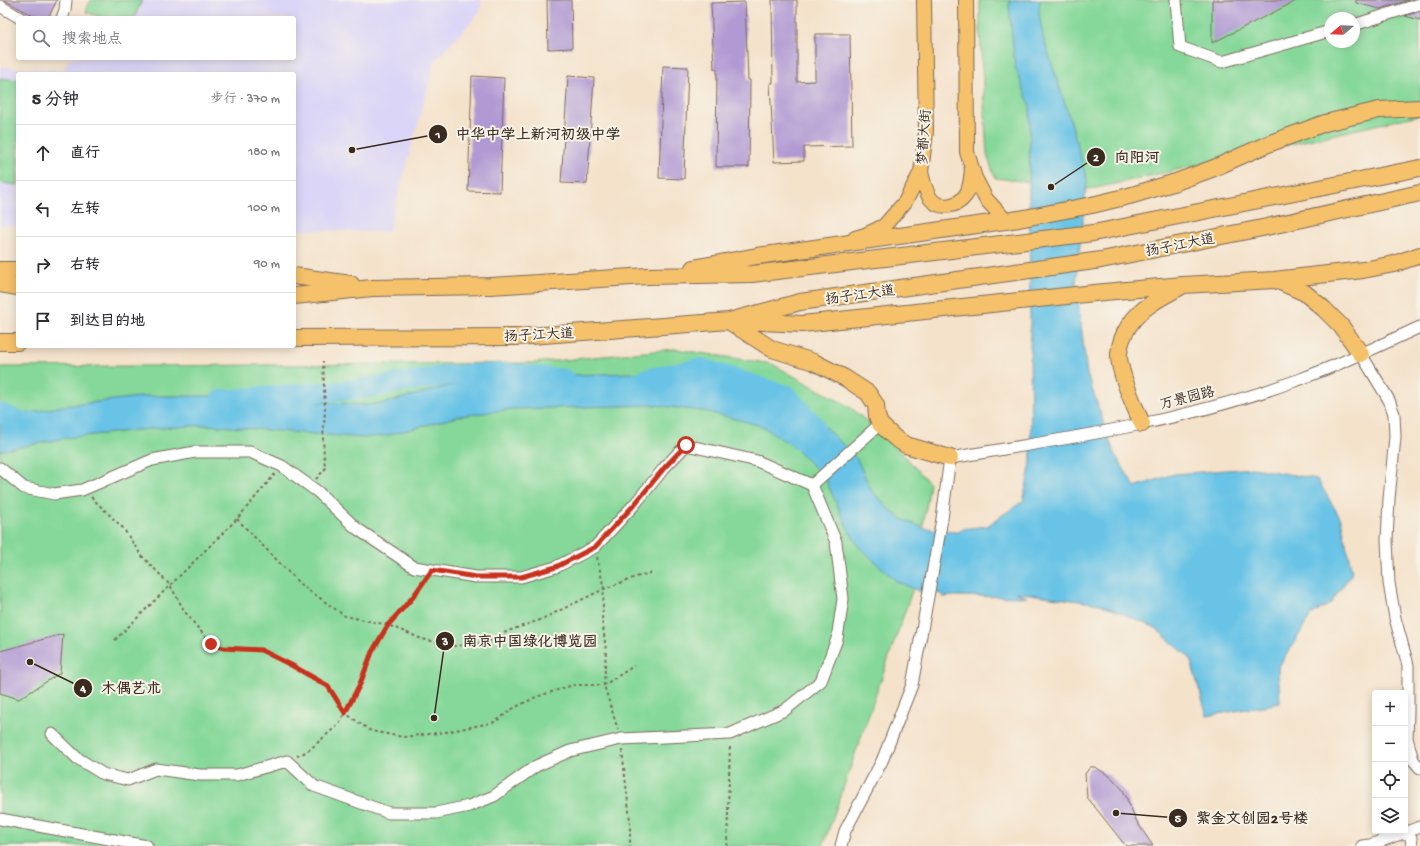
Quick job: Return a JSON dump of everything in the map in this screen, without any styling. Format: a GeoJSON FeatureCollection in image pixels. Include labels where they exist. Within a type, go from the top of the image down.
{"type":"FeatureCollection","features":[{"type":"Feature","properties":{"kind":"highway"},"geometry":{"type":"LineString","coordinates":[[647,276],[757,256],[1013,220],[1092,205],[1129,196],[1184,179],[1214,168],[1268,144],[1325,123],[1378,110],[1420,108]]}},
{"type":"Feature","properties":{"kind":"highway","name":"扬子江大道"},"geometry":{"type":"LineString","coordinates":[[296,296],[372,288],[490,286],[647,276],[752,274],[1013,244],[1093,233],[1420,168]]}},
{"type":"Feature","properties":{"kind":"highway","name":"扬子江大道"},"geometry":{"type":"LineString","coordinates":[[296,338],[517,337],[729,321],[800,302],[1101,260],[1284,224],[1420,193]]}},
{"type":"Feature","properties":{"kind":"highway"},"geometry":{"type":"LineString","coordinates":[[729,321],[802,324],[1015,300],[1183,285],[1274,280],[1363,270],[1394,264],[1420,255]]}},
{"type":"Feature","properties":{"kind":"highway"},"geometry":{"type":"LineString","coordinates":[[0,270],[16,270]]}},
{"type":"Feature","properties":{"kind":"highway"},"geometry":{"type":"LineString","coordinates":[[296,276],[372,288]]}},
{"type":"Feature","properties":{"kind":"highway"},"geometry":{"type":"LineString","coordinates":[[1274,280],[1305,293],[1320,305],[1341,326],[1361,354]]}},
{"type":"Feature","properties":{"kind":"highway"},"geometry":{"type":"LineString","coordinates":[[0,284],[16,287]]}},
{"type":"Feature","properties":{"kind":"highway"},"geometry":{"type":"LineString","coordinates":[[1142,424],[1123,375],[1119,356],[1121,340],[1133,321],[1150,304],[1183,285]]}},
{"type":"Feature","properties":{"kind":"highway"},"geometry":{"type":"LineString","coordinates":[[729,321],[772,349],[814,362],[845,378],[868,393],[876,405],[877,416],[880,424],[895,438],[906,445],[950,458]]}},
{"type":"Feature","properties":{"kind":"highway"},"geometry":{"type":"LineString","coordinates":[[0,342],[16,342]]}},
{"type":"Feature","properties":{"kind":"main road","name":"梦都大街"},"geometry":{"type":"LineString","coordinates":[[804,250],[865,235],[884,226],[905,202],[921,172],[926,132],[924,0]]}},
{"type":"Feature","properties":{"kind":"main road"},"geometry":{"type":"LineString","coordinates":[[966,0],[967,152],[976,178],[986,199],[1013,220]]}},
{"type":"Feature","properties":{"kind":"main road"},"geometry":{"type":"LineString","coordinates":[[921,172],[924,187],[930,198],[937,204],[944,207],[951,206],[966,196],[970,184],[972,167]]}},
{"type":"Feature","properties":{"kind":"street"},"geometry":{"type":"LineString","coordinates":[[63,16],[66,0]]}},
{"type":"Feature","properties":{"kind":"street"},"geometry":{"type":"LineString","coordinates":[[1177,0],[1180,47],[1222,62],[1324,34]]}},
{"type":"Feature","properties":{"kind":"street"},"geometry":{"type":"LineString","coordinates":[[1360,23],[1420,4]]}},
{"type":"Feature","properties":{"kind":"street"},"geometry":{"type":"LineString","coordinates":[[0,6],[17,16]]}},
{"type":"Feature","properties":{"kind":"street","name":"万景园路"},"geometry":{"type":"LineString","coordinates":[[950,458],[1115,430],[1218,405],[1292,382],[1361,354],[1420,327]]}},
{"type":"Feature","properties":{"kind":"street"},"geometry":{"type":"LineString","coordinates":[[1361,354],[1389,400],[1394,414],[1395,437],[1387,540],[1389,583],[1395,618],[1408,665],[1407,738],[1413,760],[1420,768]]}},
{"type":"Feature","properties":{"kind":"street"},"geometry":{"type":"LineString","coordinates":[[812,485],[880,424]]}},
{"type":"Feature","properties":{"kind":"street"},"geometry":{"type":"LineString","coordinates":[[0,468],[24,488],[54,494],[82,490],[152,460],[195,452],[250,452],[282,466],[318,492],[356,528],[414,567],[476,577],[521,577],[556,567],[595,547],[686,445],[756,461],[812,485],[836,542],[844,599],[837,639],[820,681],[785,710],[730,734],[621,739],[570,751],[536,766],[494,796],[468,806],[436,813],[389,813],[314,786],[287,761],[237,775],[200,775],[156,769],[128,780],[103,774],[78,758],[52,734]]}},
{"type":"Feature","properties":{"kind":"street"},"geometry":{"type":"LineString","coordinates":[[841,846],[845,831],[882,761],[912,685],[942,519],[950,458]]}},
{"type":"Feature","properties":{"kind":"street"},"geometry":{"type":"LineString","coordinates":[[0,819],[147,846]]}},
{"type":"Feature","properties":{"kind":"street"},"geometry":{"type":"LineString","coordinates":[[1362,846],[1370,845],[1415,829],[1412,846]]}},
{"type":"Feature","properties":{"kind":"path"},"geometry":{"type":"LineString","coordinates":[[315,479],[325,470],[323,439],[325,411],[323,361]]}},
{"type":"Feature","properties":{"kind":"path"},"geometry":{"type":"LineString","coordinates":[[115,640],[237,519],[282,466]]}},
{"type":"Feature","properties":{"kind":"path"},"geometry":{"type":"LineString","coordinates":[[82,490],[123,528],[141,555],[170,586],[185,612],[211,644],[223,648],[261,650],[293,666],[328,686],[345,713],[371,731],[403,737],[446,732],[495,722],[514,708],[536,697],[573,685],[604,686],[634,666]]}},
{"type":"Feature","properties":{"kind":"path"},"geometry":{"type":"LineString","coordinates":[[237,519],[300,584],[345,616],[388,625],[422,639],[454,646],[485,643],[508,631],[540,620],[604,589],[651,573]]}},
{"type":"Feature","properties":{"kind":"path"},"geometry":{"type":"LineString","coordinates":[[595,547],[604,589],[602,619],[606,650],[604,686],[621,739],[630,820],[630,846]]}},
{"type":"Feature","properties":{"kind":"path"},"geometry":{"type":"LineString","coordinates":[[287,761],[308,751],[339,724],[360,684],[372,652],[388,625],[413,597],[432,570]]}},
{"type":"Feature","properties":{"kind":"path"},"geometry":{"type":"LineString","coordinates":[[727,846],[730,734]]}},
{"type":"Feature","properties":{"kind":"shaded area"},"geometry":{"type":"Polygon","coordinates":[[[142,0],[482,0],[480,12],[435,61],[388,232],[296,230],[296,72],[16,72],[16,226],[0,225],[0,67],[64,70],[68,60],[296,60],[296,16],[135,16],[142,0]]]}},
{"type":"Feature","properties":{"kind":"green space"},"geometry":{"type":"Polygon","coordinates":[[[90,0],[142,0],[135,16],[98,16],[86,12],[90,0]]]}},
{"type":"Feature","properties":{"kind":"green space"},"geometry":{"type":"Polygon","coordinates":[[[980,0],[1420,0],[1420,115],[1092,189],[995,178],[987,155],[980,33],[980,0]]]}},
{"type":"Feature","properties":{"kind":"green space"},"geometry":{"type":"Polygon","coordinates":[[[0,78],[16,80],[16,185],[0,183],[0,78]]]}},
{"type":"Feature","properties":{"kind":"green space"},"geometry":{"type":"Polygon","coordinates":[[[675,349],[772,364],[850,407],[900,451],[930,484],[912,591],[823,846],[0,846],[0,367],[533,363],[675,349]]]}},
{"type":"Feature","properties":{"kind":"water"},"geometry":{"type":"Polygon","coordinates":[[[1010,0],[1040,0],[1039,14],[1043,37],[1071,122],[1087,180],[1076,283],[1087,374],[1114,453],[1135,487],[1174,474],[1253,468],[1317,479],[1341,519],[1352,573],[1330,604],[1312,614],[1278,668],[1280,703],[1207,716],[1190,658],[1154,627],[1100,604],[1016,592],[1027,597],[943,597],[943,594],[921,592],[896,581],[859,547],[848,529],[825,478],[794,447],[762,426],[708,412],[655,405],[513,409],[460,416],[389,435],[363,438],[206,425],[147,429],[66,438],[0,451],[0,419],[63,406],[148,396],[218,396],[366,405],[385,403],[455,384],[514,377],[660,372],[719,380],[784,399],[820,422],[857,459],[871,490],[891,511],[902,519],[923,528],[955,532],[960,532],[961,529],[987,526],[1023,501],[1031,463],[1029,189],[1030,106],[1015,67],[1009,6],[1010,0]]]}},
{"type":"Feature","properties":{"kind":"building"},"geometry":{"type":"Polygon","coordinates":[[[4,0],[57,0],[49,16],[33,16],[4,0]]]}},
{"type":"Feature","properties":{"kind":"building"},"geometry":{"type":"Polygon","coordinates":[[[547,0],[571,0],[572,48],[548,49],[547,0]]]}},
{"type":"Feature","properties":{"kind":"building"},"geometry":{"type":"Polygon","coordinates":[[[772,0],[797,0],[797,82],[815,81],[815,34],[850,34],[852,146],[804,147],[804,161],[774,162],[770,83],[773,83],[772,0]]]}},
{"type":"Feature","properties":{"kind":"building"},"geometry":{"type":"Polygon","coordinates":[[[1212,0],[1298,0],[1212,43],[1212,0]]]}},
{"type":"Feature","properties":{"kind":"building"},"geometry":{"type":"Polygon","coordinates":[[[1356,0],[1409,0],[1380,9],[1356,3],[1356,0]]]}},
{"type":"Feature","properties":{"kind":"building"},"geometry":{"type":"Polygon","coordinates":[[[745,2],[748,80],[750,80],[749,167],[716,167],[717,69],[714,69],[711,3],[745,2]]]}},
{"type":"Feature","properties":{"kind":"building"},"geometry":{"type":"Polygon","coordinates":[[[1420,11],[1420,20],[1405,16],[1420,11]]]}},
{"type":"Feature","properties":{"kind":"building"},"geometry":{"type":"Polygon","coordinates":[[[663,66],[688,67],[684,179],[659,178],[663,66]]]}},
{"type":"Feature","properties":{"kind":"building"},"geometry":{"type":"Polygon","coordinates":[[[472,76],[504,78],[500,192],[468,191],[472,76]]]}},
{"type":"Feature","properties":{"kind":"building"},"geometry":{"type":"Polygon","coordinates":[[[568,76],[594,78],[587,184],[561,183],[568,76]]]}},
{"type":"Feature","properties":{"kind":"building"},"geometry":{"type":"Polygon","coordinates":[[[63,634],[60,673],[19,699],[0,693],[0,651],[63,634]]]}},
{"type":"Feature","properties":{"kind":"building"},"geometry":{"type":"Polygon","coordinates":[[[1090,767],[1095,767],[1111,777],[1123,790],[1137,822],[1153,846],[1125,845],[1087,797],[1085,774],[1090,767]]]}},
{"type":"Feature","properties":{"kind":"waterway"},"geometry":{"type":"LineString","coordinates":[[645,379],[701,368],[786,395],[815,426]]}},
{"type":"Feature","properties":{"kind":"waterway"},"geometry":{"type":"LineString","coordinates":[[220,400],[360,389],[451,375],[506,373],[564,379]]}},
{"type":"Feature","properties":{"kind":"waterway"},"geometry":{"type":"LineString","coordinates":[[0,413],[25,423],[36,422]]}},
{"type":"Feature","properties":{"kind":"place","name":"中华中学上新河初级中学"},"geometry":{"type":"Point","coordinates":[352,150]}},
{"type":"Feature","properties":{"kind":"place","name":"向阳河"},"geometry":{"type":"Point","coordinates":[1051,187]}},
{"type":"Feature","properties":{"kind":"place","name":"木偶艺术"},"geometry":{"type":"Point","coordinates":[30,662]}},
{"type":"Feature","properties":{"kind":"place","name":"南京中国绿化博览园"},"geometry":{"type":"Point","coordinates":[434,718]}},
{"type":"Feature","properties":{"kind":"place","name":"紫金文创园2号楼"},"geometry":{"type":"Point","coordinates":[1116,813]}},
{"type":"Feature","properties":{"kind":"route"},"geometry":{"type":"LineString","coordinates":[[211,644],[223,648],[261,650],[293,666],[328,686],[345,713],[360,684],[372,652],[388,625],[413,597],[432,570],[476,577],[521,577],[556,567],[595,547],[686,445]]}}]}
